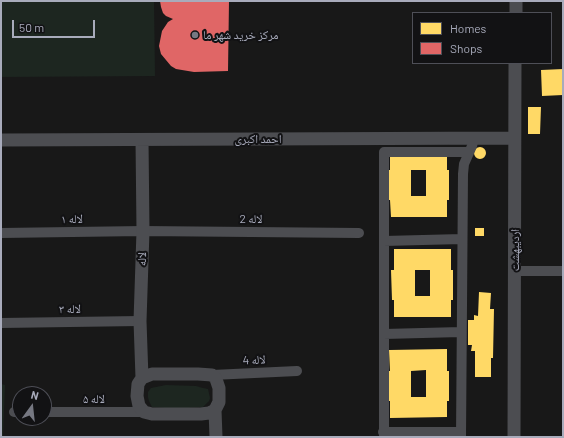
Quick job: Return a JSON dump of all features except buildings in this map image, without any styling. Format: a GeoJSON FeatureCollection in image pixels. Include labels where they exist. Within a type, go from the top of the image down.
{"type":"FeatureCollection","features":[{"type":"Feature","properties":{"kind":"street"},"geometry":{"type":"LineString","coordinates":[[516,1],[516,12]]}},
{"type":"Feature","properties":{"kind":"street","name":"اردیبهشت"},"geometry":{"type":"LineString","coordinates":[[514,437],[515,64]]}},
{"type":"Feature","properties":{"kind":"street"},"geometry":{"type":"LineString","coordinates":[[469,152],[384,152],[383,435],[460,434],[463,174],[464,164],[472,146],[474,138]]}},
{"type":"Feature","properties":{"kind":"street","name":"احمد اکبری"},"geometry":{"type":"LineString","coordinates":[[1,140],[514,138]]}},
{"type":"Feature","properties":{"kind":"street","name":"لاله"},"geometry":{"type":"LineString","coordinates":[[142,140],[143,231],[140,321],[142,378],[138,384],[137,396],[139,406],[144,412]]}},
{"type":"Feature","properties":{"kind":"street","name":"لاله 2"},"geometry":{"type":"LineString","coordinates":[[143,231],[359,233]]}},
{"type":"Feature","properties":{"kind":"street","name":"لاله ۱"},"geometry":{"type":"LineString","coordinates":[[1,233],[143,231]]}},
{"type":"Feature","properties":{"kind":"street"},"geometry":{"type":"LineString","coordinates":[[384,241],[462,239]]}},
{"type":"Feature","properties":{"kind":"street"},"geometry":{"type":"LineString","coordinates":[[515,271],[563,271]]}},
{"type":"Feature","properties":{"kind":"street","name":"لاله ۳"},"geometry":{"type":"LineString","coordinates":[[1,323],[140,321]]}},
{"type":"Feature","properties":{"kind":"street"},"geometry":{"type":"LineString","coordinates":[[384,334],[461,332]]}},
{"type":"Feature","properties":{"kind":"street","name":"لاله 4"},"geometry":{"type":"LineString","coordinates":[[212,375],[297,371]]}},
{"type":"Feature","properties":{"kind":"street"},"geometry":{"type":"LineString","coordinates":[[142,378],[152,374],[212,375],[216,379],[220,388],[219,402],[215,410],[216,437]]}},
{"type":"Feature","properties":{"kind":"street"},"geometry":{"type":"LineString","coordinates":[[144,412],[152,414],[201,414],[210,413],[215,410]]}},
{"type":"Feature","properties":{"kind":"street","name":"لاله ۵"},"geometry":{"type":"LineString","coordinates":[[52,412],[144,412]]}},
{"type":"Feature","properties":{"kind":"shaded area"},"geometry":{"type":"Polygon","coordinates":[[[1,1],[154,1],[155,76],[1,77],[1,1]]]}},
{"type":"Feature","properties":{"kind":"shaded area"},"geometry":{"type":"Polygon","coordinates":[[[1,384],[5,385],[3,437],[1,437],[1,384]]]}},
{"type":"Feature","properties":{"kind":"shaded area"},"geometry":{"type":"Polygon","coordinates":[[[166,385],[196,386],[208,389],[210,398],[209,401],[203,407],[176,409],[152,407],[149,401],[148,392],[151,388],[166,385]]]}},
{"type":"Feature","properties":{"kind":"place","name":"مرکز خرید شهر ما"},"geometry":{"type":"Point","coordinates":[195,35]}}]}
